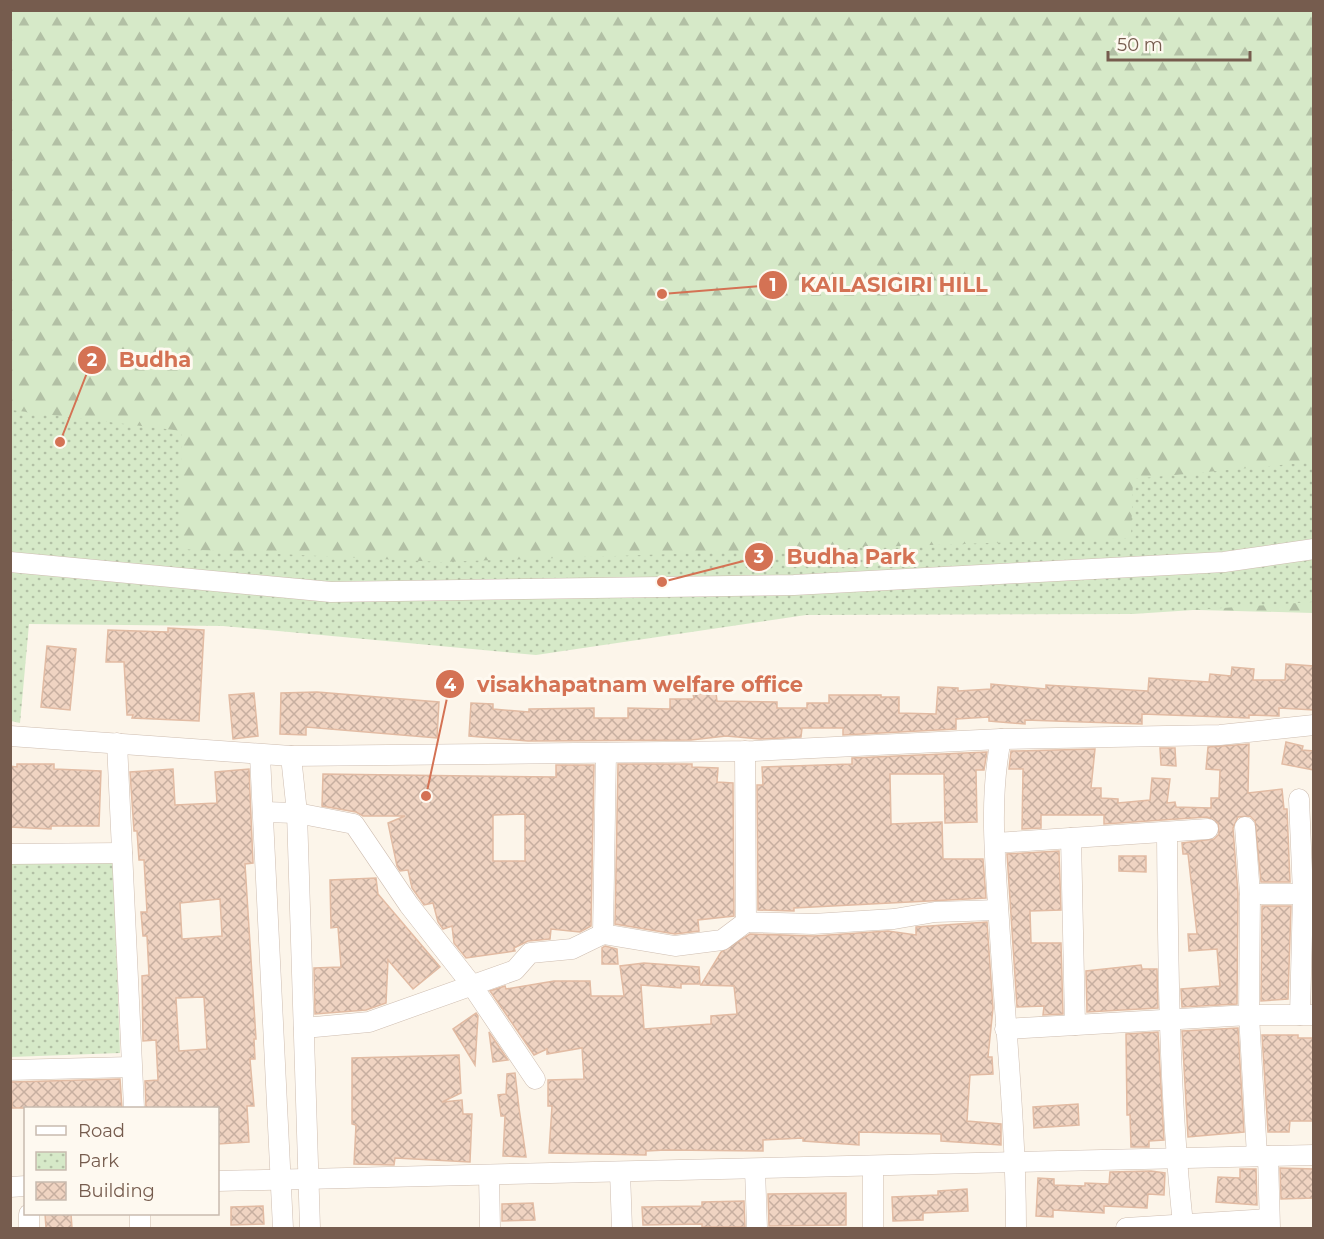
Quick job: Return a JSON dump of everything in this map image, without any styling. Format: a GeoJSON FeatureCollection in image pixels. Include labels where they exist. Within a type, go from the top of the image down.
{"type":"FeatureCollection","features":[{"type":"Feature","properties":{"kind":"street"},"geometry":{"type":"LineString","coordinates":[[10,561],[331,592],[794,585],[1224,562],[1314,549]]}},
{"type":"Feature","properties":{"kind":"street"},"geometry":{"type":"LineString","coordinates":[[10,736],[117,742],[260,756],[291,756],[745,751],[1001,738],[1220,735],[1314,725]]}},
{"type":"Feature","properties":{"kind":"street"},"geometry":{"type":"LineString","coordinates":[[1001,738],[994,775],[995,843],[1005,1029],[1016,1162],[1016,1228]]}},
{"type":"Feature","properties":{"kind":"street"},"geometry":{"type":"LineString","coordinates":[[117,742],[134,1107]]}},
{"type":"Feature","properties":{"kind":"street"},"geometry":{"type":"LineString","coordinates":[[745,751],[747,922]]}},
{"type":"Feature","properties":{"kind":"street"},"geometry":{"type":"LineString","coordinates":[[603,934],[606,753]]}},
{"type":"Feature","properties":{"kind":"street"},"geometry":{"type":"LineString","coordinates":[[260,756],[283,1228]]}},
{"type":"Feature","properties":{"kind":"street"},"geometry":{"type":"LineString","coordinates":[[291,756],[297,813],[310,1228]]}},
{"type":"Feature","properties":{"kind":"street"},"geometry":{"type":"LineString","coordinates":[[1005,1029],[1249,1015],[1307,1015],[1308,894],[1299,799]]}},
{"type":"Feature","properties":{"kind":"street"},"geometry":{"type":"LineString","coordinates":[[263,812],[297,813],[354,824],[409,905],[471,984],[535,1079]]}},
{"type":"Feature","properties":{"kind":"street"},"geometry":{"type":"LineString","coordinates":[[1126,1228],[1183,1224],[1270,1224],[1249,1015],[1250,894],[1245,827]]}},
{"type":"Feature","properties":{"kind":"street"},"geometry":{"type":"LineString","coordinates":[[995,843],[1208,829]]}},
{"type":"Feature","properties":{"kind":"street"},"geometry":{"type":"LineString","coordinates":[[1167,833],[1168,1020],[1176,1158],[1183,1224]]}},
{"type":"Feature","properties":{"kind":"street"},"geometry":{"type":"LineString","coordinates":[[1071,838],[1075,1025]]}},
{"type":"Feature","properties":{"kind":"street"},"geometry":{"type":"LineString","coordinates":[[10,854],[122,853]]}},
{"type":"Feature","properties":{"kind":"street"},"geometry":{"type":"LineString","coordinates":[[1250,894],[1308,894]]}},
{"type":"Feature","properties":{"kind":"street"},"geometry":{"type":"LineString","coordinates":[[304,1028],[369,1022],[515,970],[530,953],[572,949],[603,934],[675,946],[722,940],[747,922],[813,924],[894,919],[935,912],[998,910]]}},
{"type":"Feature","properties":{"kind":"street"},"geometry":{"type":"LineString","coordinates":[[10,1070],[131,1067]]}},
{"type":"Feature","properties":{"kind":"street"},"geometry":{"type":"LineString","coordinates":[[219,1181],[1314,1155]]}},
{"type":"Feature","properties":{"kind":"street"},"geometry":{"type":"LineString","coordinates":[[873,1166],[873,1228]]}},
{"type":"Feature","properties":{"kind":"street"},"geometry":{"type":"LineString","coordinates":[[755,1169],[757,1228]]}},
{"type":"Feature","properties":{"kind":"street"},"geometry":{"type":"LineString","coordinates":[[620,1172],[622,1228]]}},
{"type":"Feature","properties":{"kind":"street"},"geometry":{"type":"LineString","coordinates":[[489,1175],[490,1228]]}},
{"type":"Feature","properties":{"kind":"green space"},"geometry":{"type":"Polygon","coordinates":[[[11,11],[1313,11],[1313,613],[11,578],[11,11]]]}},
{"type":"Feature","properties":{"kind":"green space"},"geometry":{"type":"Polygon","coordinates":[[[11,410],[182,431],[179,549],[441,562],[1131,538],[1133,479],[1313,462],[1313,602],[1133,614],[806,615],[536,655],[223,626],[29,624],[20,723],[11,721],[11,410]]]}},
{"type":"Feature","properties":{"kind":"green space"},"geometry":{"type":"Polygon","coordinates":[[[113,856],[120,1053],[11,1057],[10,860],[113,856]]]}},
{"type":"Feature","properties":{"kind":"building"},"geometry":{"type":"Polygon","coordinates":[[[168,628],[204,630],[199,721],[132,718],[133,715],[127,715],[124,662],[106,662],[108,630],[168,632],[168,628]]]}},
{"type":"Feature","properties":{"kind":"building"},"geometry":{"type":"Polygon","coordinates":[[[47,646],[76,649],[70,710],[41,707],[47,646]]]}},
{"type":"Feature","properties":{"kind":"building"},"geometry":{"type":"Polygon","coordinates":[[[1286,664],[1314,666],[1314,710],[1279,708],[1279,716],[1249,715],[1249,718],[1142,714],[1142,724],[1025,720],[1025,724],[989,721],[989,717],[956,719],[956,729],[843,735],[843,728],[802,728],[801,737],[760,739],[726,736],[691,740],[528,741],[469,736],[471,703],[493,704],[493,709],[529,712],[529,709],[594,708],[594,718],[628,718],[628,708],[670,709],[670,699],[694,699],[693,694],[716,693],[717,701],[777,702],[777,708],[807,708],[807,703],[829,703],[829,695],[881,695],[881,697],[899,697],[899,713],[936,714],[938,687],[958,688],[958,691],[991,689],[991,684],[1046,689],[1046,685],[1148,691],[1149,678],[1209,682],[1210,674],[1231,676],[1232,667],[1254,669],[1253,680],[1285,680],[1286,664]]]}},
{"type":"Feature","properties":{"kind":"building"},"geometry":{"type":"Polygon","coordinates":[[[317,692],[439,702],[437,738],[306,727],[306,735],[280,734],[281,693],[317,692]]]}},
{"type":"Feature","properties":{"kind":"building"},"geometry":{"type":"Polygon","coordinates":[[[254,693],[258,736],[233,739],[229,695],[254,693]]]}},
{"type":"Feature","properties":{"kind":"building"},"geometry":{"type":"Polygon","coordinates":[[[1286,742],[1303,746],[1302,750],[1314,751],[1314,770],[1282,764],[1286,742]]]}},
{"type":"Feature","properties":{"kind":"building"},"geometry":{"type":"Polygon","coordinates":[[[1249,744],[1248,793],[1282,789],[1284,809],[1287,809],[1290,882],[1261,882],[1255,821],[1250,816],[1238,817],[1233,828],[1238,894],[1237,1004],[1182,1007],[1181,989],[1220,986],[1217,949],[1189,951],[1188,934],[1197,934],[1188,854],[1183,854],[1182,843],[1214,839],[1219,834],[1218,823],[1207,817],[1104,824],[1104,815],[1041,815],[1041,828],[1022,829],[1023,769],[1009,769],[1011,751],[1095,749],[1091,788],[1101,788],[1101,798],[1118,799],[1118,803],[1150,800],[1152,778],[1170,779],[1167,803],[1175,802],[1176,807],[1211,808],[1211,798],[1219,798],[1220,770],[1206,769],[1208,747],[1249,744]]]}},
{"type":"Feature","properties":{"kind":"building"},"geometry":{"type":"Polygon","coordinates":[[[1160,748],[1175,748],[1176,766],[1161,765],[1160,748]]]}},
{"type":"Feature","properties":{"kind":"building"},"geometry":{"type":"Polygon","coordinates":[[[987,752],[984,770],[976,770],[977,822],[945,823],[944,774],[890,774],[891,824],[942,822],[943,859],[983,859],[986,898],[794,908],[794,911],[758,910],[757,785],[763,785],[762,767],[852,764],[852,758],[987,752]]]}},
{"type":"Feature","properties":{"kind":"building"},"geometry":{"type":"Polygon","coordinates":[[[17,764],[54,764],[54,769],[101,771],[99,826],[51,826],[51,829],[10,827],[10,766],[17,767],[17,764]]]}},
{"type":"Feature","properties":{"kind":"building"},"geometry":{"type":"Polygon","coordinates":[[[618,764],[692,764],[692,767],[718,768],[717,782],[733,783],[734,916],[698,920],[699,931],[675,934],[615,924],[618,764]]]}},
{"type":"Feature","properties":{"kind":"building"},"geometry":{"type":"Polygon","coordinates":[[[556,765],[594,765],[591,926],[580,932],[551,929],[550,939],[528,941],[514,948],[515,951],[466,958],[454,943],[452,926],[443,929],[438,922],[433,903],[424,905],[412,888],[408,870],[400,871],[397,866],[388,823],[405,816],[363,816],[356,812],[322,806],[323,774],[556,777],[556,765]],[[525,814],[493,815],[493,861],[525,861],[525,814]]]}},
{"type":"Feature","properties":{"kind":"building"},"geometry":{"type":"Polygon","coordinates":[[[173,769],[175,805],[217,803],[215,772],[249,769],[253,863],[245,864],[256,1039],[254,1039],[255,1059],[250,1059],[254,1106],[247,1106],[249,1142],[219,1144],[219,1107],[146,1107],[145,1081],[158,1080],[156,1040],[143,1041],[142,976],[149,975],[147,936],[143,936],[141,912],[147,912],[144,860],[139,860],[137,831],[134,831],[130,772],[173,769]],[[220,899],[180,903],[182,939],[222,936],[220,899]],[[204,997],[176,998],[179,1051],[207,1049],[204,997]]]}},
{"type":"Feature","properties":{"kind":"building"},"geometry":{"type":"Polygon","coordinates":[[[1059,851],[1061,910],[1030,911],[1031,943],[1061,943],[1063,1014],[1043,1015],[1044,1006],[1017,1007],[1007,854],[1059,851]]]}},
{"type":"Feature","properties":{"kind":"building"},"geometry":{"type":"Polygon","coordinates":[[[1119,856],[1146,856],[1146,872],[1119,871],[1119,856]]]}},
{"type":"Feature","properties":{"kind":"building"},"geometry":{"type":"Polygon","coordinates":[[[376,878],[378,894],[440,967],[413,989],[388,960],[386,1003],[366,1010],[315,1014],[314,968],[341,967],[338,927],[331,928],[330,880],[376,878]]]}},
{"type":"Feature","properties":{"kind":"building"},"geometry":{"type":"Polygon","coordinates":[[[1262,906],[1291,906],[1288,999],[1261,1001],[1262,906]]]}},
{"type":"Feature","properties":{"kind":"building"},"geometry":{"type":"Polygon","coordinates":[[[987,922],[993,1008],[988,1057],[992,1057],[993,1074],[970,1075],[967,1121],[1001,1124],[1001,1145],[941,1141],[941,1134],[859,1132],[859,1145],[803,1141],[803,1138],[763,1140],[763,1151],[666,1150],[646,1151],[646,1155],[549,1153],[552,1106],[548,1106],[548,1080],[584,1079],[582,1048],[547,1054],[547,1049],[534,1055],[490,991],[505,986],[506,989],[554,981],[590,981],[591,996],[624,996],[620,966],[644,963],[699,967],[700,984],[681,984],[681,988],[641,985],[644,1029],[711,1024],[711,1016],[737,1014],[734,986],[701,985],[721,952],[750,934],[814,936],[888,931],[916,935],[916,927],[987,922]]]}},
{"type":"Feature","properties":{"kind":"building"},"geometry":{"type":"Polygon","coordinates":[[[605,946],[617,949],[618,964],[602,964],[602,948],[605,946]]]}},
{"type":"Feature","properties":{"kind":"building"},"geometry":{"type":"Polygon","coordinates":[[[1141,965],[1142,969],[1157,969],[1158,1008],[1087,1012],[1086,971],[1141,965]]]}},
{"type":"Feature","properties":{"kind":"building"},"geometry":{"type":"Polygon","coordinates":[[[476,1013],[478,1016],[475,1065],[453,1029],[476,1013]]]}},
{"type":"Feature","properties":{"kind":"building"},"geometry":{"type":"Polygon","coordinates":[[[1238,1028],[1244,1132],[1188,1137],[1182,1031],[1238,1028]]]}},
{"type":"Feature","properties":{"kind":"building"},"geometry":{"type":"Polygon","coordinates":[[[489,1032],[508,1060],[493,1062],[489,1032]]]}},
{"type":"Feature","properties":{"kind":"building"},"geometry":{"type":"Polygon","coordinates":[[[1158,1032],[1164,1140],[1149,1141],[1149,1147],[1131,1147],[1130,1115],[1127,1115],[1126,1034],[1158,1032]]]}},
{"type":"Feature","properties":{"kind":"building"},"geometry":{"type":"Polygon","coordinates":[[[1262,1035],[1298,1035],[1298,1038],[1314,1038],[1314,1121],[1290,1121],[1289,1132],[1268,1132],[1262,1035]]]}},
{"type":"Feature","properties":{"kind":"building"},"geometry":{"type":"Polygon","coordinates":[[[459,1055],[461,1093],[442,1102],[462,1100],[463,1114],[472,1114],[470,1162],[395,1158],[394,1165],[354,1164],[356,1125],[352,1124],[352,1058],[459,1055]]]}},
{"type":"Feature","properties":{"kind":"building"},"geometry":{"type":"Polygon","coordinates":[[[515,1073],[526,1157],[503,1156],[505,1116],[501,1116],[498,1095],[506,1094],[507,1074],[515,1073]]]}},
{"type":"Feature","properties":{"kind":"building"},"geometry":{"type":"Polygon","coordinates":[[[120,1079],[122,1107],[12,1108],[11,1082],[120,1079]]]}},
{"type":"Feature","properties":{"kind":"building"},"geometry":{"type":"Polygon","coordinates":[[[1078,1104],[1079,1125],[1034,1128],[1033,1107],[1078,1104]]]}},
{"type":"Feature","properties":{"kind":"building"},"geometry":{"type":"Polygon","coordinates":[[[1280,1168],[1314,1169],[1314,1198],[1281,1199],[1280,1168]]]}},
{"type":"Feature","properties":{"kind":"building"},"geometry":{"type":"Polygon","coordinates":[[[1240,1169],[1256,1169],[1257,1205],[1216,1202],[1218,1177],[1240,1178],[1240,1169]]]}},
{"type":"Feature","properties":{"kind":"building"},"geometry":{"type":"Polygon","coordinates":[[[1110,1172],[1165,1173],[1164,1195],[1148,1194],[1147,1208],[1104,1206],[1104,1213],[1053,1210],[1053,1217],[1036,1216],[1038,1178],[1054,1179],[1054,1185],[1085,1186],[1085,1183],[1109,1184],[1110,1172]]]}},
{"type":"Feature","properties":{"kind":"building"},"geometry":{"type":"Polygon","coordinates":[[[967,1189],[968,1211],[923,1213],[923,1220],[893,1221],[892,1197],[938,1195],[938,1191],[967,1189]]]}},
{"type":"Feature","properties":{"kind":"building"},"geometry":{"type":"Polygon","coordinates":[[[846,1193],[846,1225],[769,1226],[768,1194],[846,1193]]]}},
{"type":"Feature","properties":{"kind":"building"},"geometry":{"type":"Polygon","coordinates":[[[744,1201],[745,1227],[702,1227],[702,1224],[643,1225],[642,1207],[702,1206],[702,1202],[744,1201]]]}},
{"type":"Feature","properties":{"kind":"building"},"geometry":{"type":"Polygon","coordinates":[[[533,1203],[535,1220],[502,1221],[502,1204],[533,1203]]]}},
{"type":"Feature","properties":{"kind":"building"},"geometry":{"type":"Polygon","coordinates":[[[263,1206],[264,1224],[231,1225],[231,1207],[263,1206]]]}},
{"type":"Feature","properties":{"kind":"building"},"geometry":{"type":"Polygon","coordinates":[[[45,1215],[71,1215],[72,1228],[46,1228],[45,1215]]]}},
{"type":"Feature","properties":{"kind":"place","name":"KAILASIGIRI HILL"},"geometry":{"type":"Point","coordinates":[662,294]}},
{"type":"Feature","properties":{"kind":"place","name":"Budha"},"geometry":{"type":"Point","coordinates":[60,442]}},
{"type":"Feature","properties":{"kind":"place","name":"Budha Park"},"geometry":{"type":"Point","coordinates":[662,582]}},
{"type":"Feature","properties":{"kind":"place","name":"visakhapatnam welfare office"},"geometry":{"type":"Point","coordinates":[426,796]}}]}
